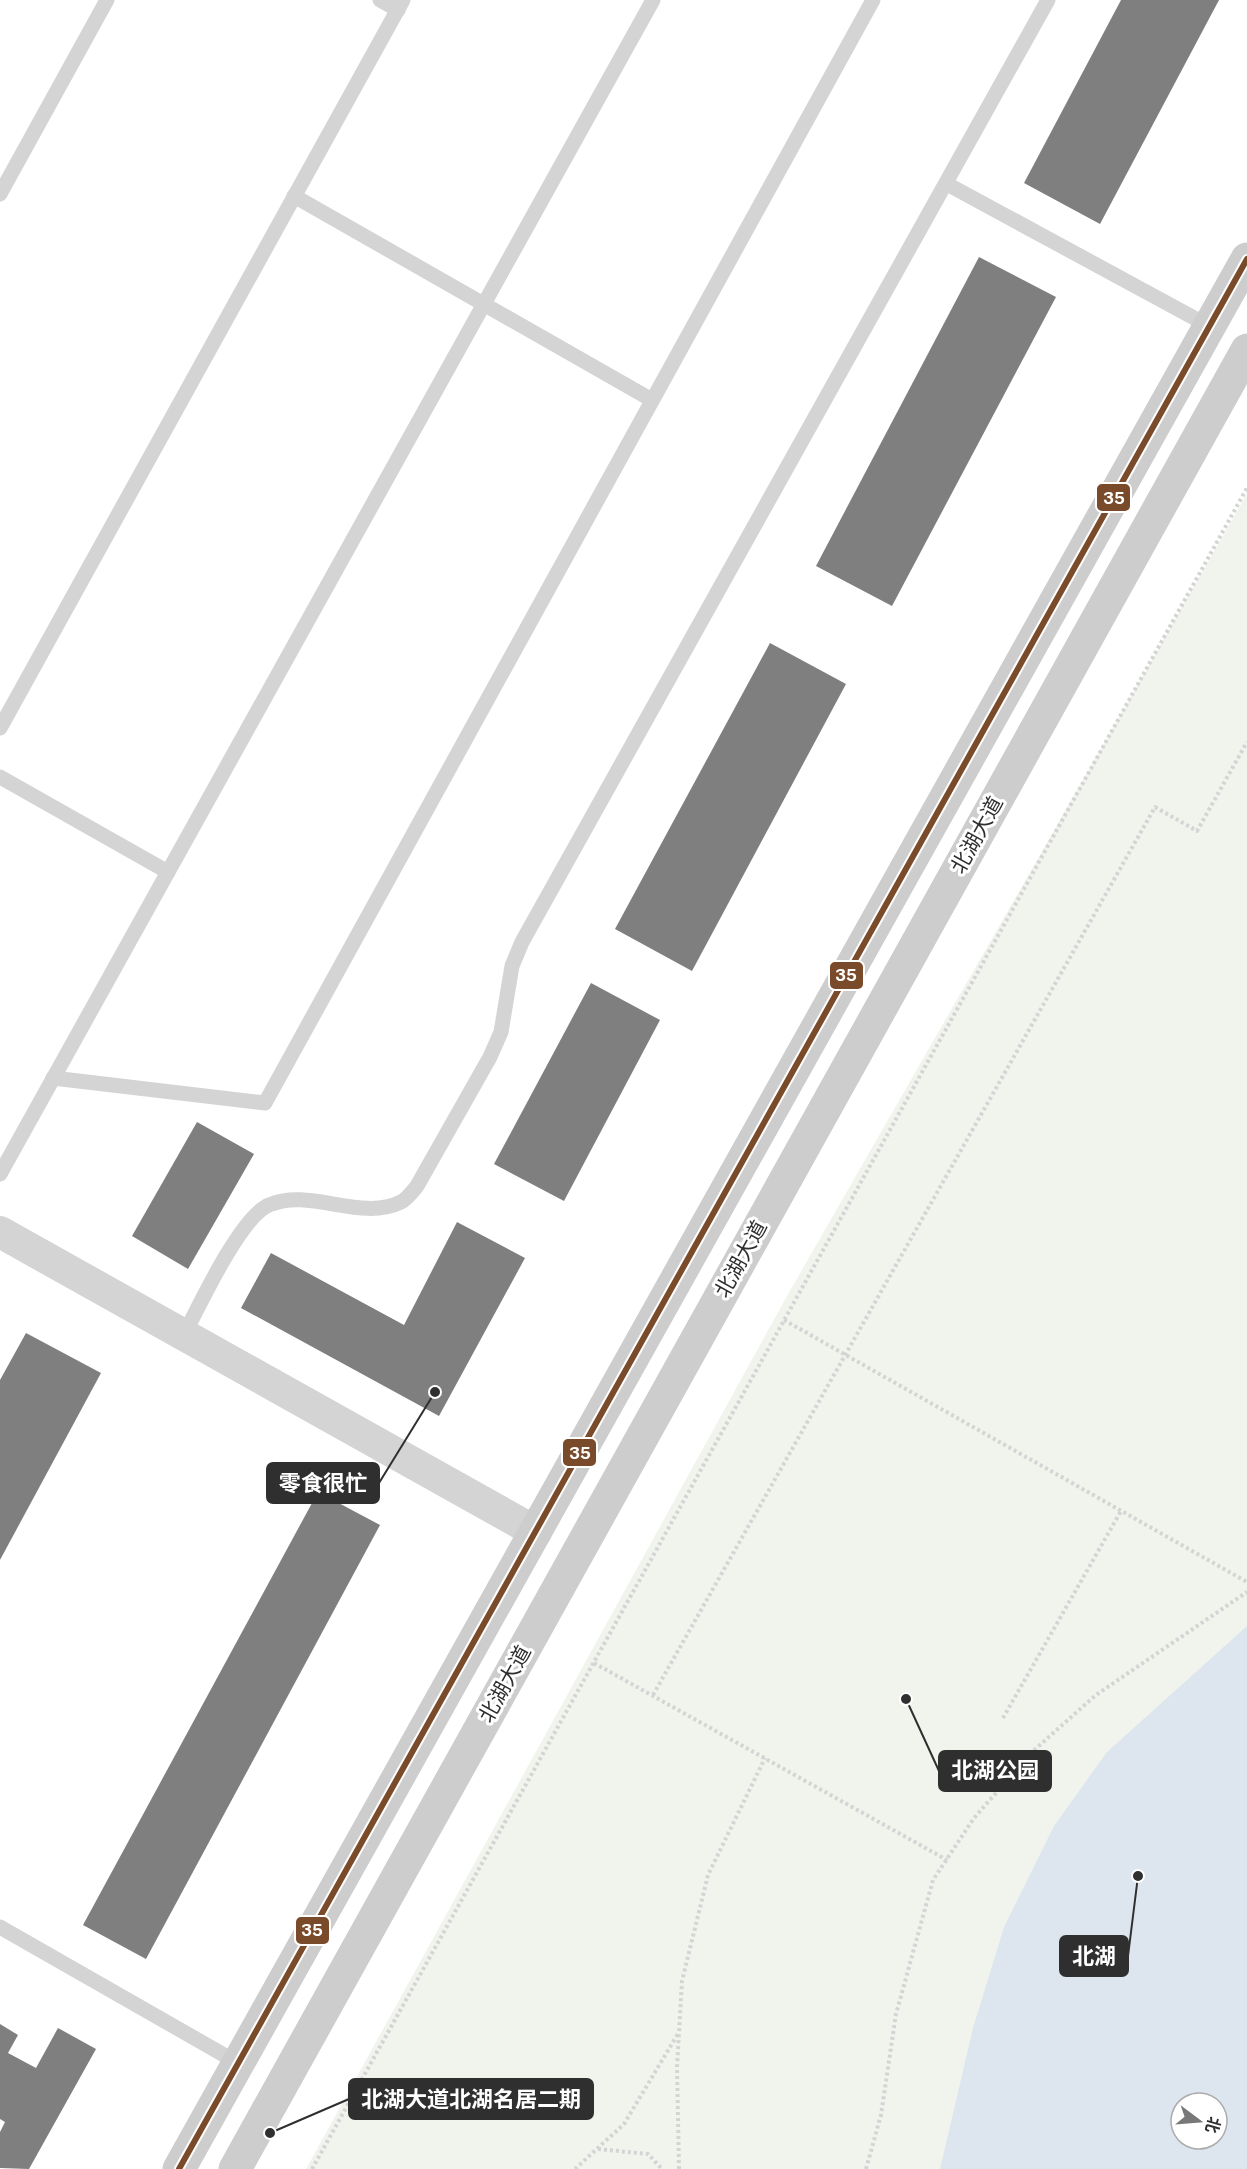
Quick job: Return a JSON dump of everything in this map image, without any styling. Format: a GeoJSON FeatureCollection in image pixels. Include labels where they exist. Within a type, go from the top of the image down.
{"type":"FeatureCollection","features":[{"type":"Feature","properties":{"kind":"main road"},"geometry":{"type":"LineString","coordinates":[[179,2169],[1247,259]]}},
{"type":"Feature","properties":{"kind":"main road","name":"北湖大道"},"geometry":{"type":"LineString","coordinates":[[235,2169],[1247,350]]}},
{"type":"Feature","properties":{"kind":"street"},"geometry":{"type":"LineString","coordinates":[[0,1232],[536,1532]]}},
{"type":"Feature","properties":{"kind":"lane"},"geometry":{"type":"LineString","coordinates":[[0,194],[107,0]]}},
{"type":"Feature","properties":{"kind":"lane"},"geometry":{"type":"LineString","coordinates":[[0,728],[401,5],[380,0]]}},
{"type":"Feature","properties":{"kind":"lane"},"geometry":{"type":"LineString","coordinates":[[0,1174],[653,0]]}},
{"type":"Feature","properties":{"kind":"lane"},"geometry":{"type":"LineString","coordinates":[[53,1078],[265,1103],[873,0]]}},
{"type":"Feature","properties":{"kind":"lane"},"geometry":{"type":"LineString","coordinates":[[184,1335],[250,1219],[268,1205],[290,1200],[382,1209],[403,1202],[417,1186],[490,1057],[501,1032],[512,966],[522,942],[1048,0]]}},
{"type":"Feature","properties":{"kind":"lane"},"geometry":{"type":"LineString","coordinates":[[947,184],[1209,326]]}},
{"type":"Feature","properties":{"kind":"lane"},"geometry":{"type":"LineString","coordinates":[[294,196],[652,400]]}},
{"type":"Feature","properties":{"kind":"lane"},"geometry":{"type":"LineString","coordinates":[[0,777],[168,872]]}},
{"type":"Feature","properties":{"kind":"lane"},"geometry":{"type":"LineString","coordinates":[[0,1927],[238,2063]]}},
{"type":"Feature","properties":{"kind":"path"},"geometry":{"type":"LineString","coordinates":[[312,2169],[1247,488]]}},
{"type":"Feature","properties":{"kind":"path"},"geometry":{"type":"LineString","coordinates":[[653,1695],[1155,807],[1197,831],[1247,742]]}},
{"type":"Feature","properties":{"kind":"path"},"geometry":{"type":"LineString","coordinates":[[784,1320],[1247,1582]]}},
{"type":"Feature","properties":{"kind":"path"},"geometry":{"type":"LineString","coordinates":[[1004,1718],[1121,1511]]}},
{"type":"Feature","properties":{"kind":"path"},"geometry":{"type":"LineString","coordinates":[[866,2169],[881,2115],[896,2014],[933,1880],[974,1818],[1048,1737],[1096,1695],[1247,1592]]}},
{"type":"Feature","properties":{"kind":"path"},"geometry":{"type":"LineString","coordinates":[[594,1663],[947,1860]]}},
{"type":"Feature","properties":{"kind":"path"},"geometry":{"type":"LineString","coordinates":[[679,2169],[679,2031],[682,1982],[708,1875],[765,1758]]}},
{"type":"Feature","properties":{"kind":"path"},"geometry":{"type":"LineString","coordinates":[[575,2169],[624,2124],[679,2031]]}},
{"type":"Feature","properties":{"kind":"path"},"geometry":{"type":"LineString","coordinates":[[597,2149],[648,2154],[662,2169]]}},
{"type":"Feature","properties":{"kind":"shaded area"},"geometry":{"type":"Polygon","coordinates":[[[1247,494],[1247,2169],[306,2169],[787,1296],[1247,494]]]}},
{"type":"Feature","properties":{"kind":"shaded area"},"geometry":{"type":"Polygon","coordinates":[[[1247,1626],[1247,2169],[940,2169],[973,2028],[1004,1927],[1054,1826],[1107,1752],[1247,1626]]]}},
{"type":"Feature","properties":{"kind":"building"},"geometry":{"type":"Polygon","coordinates":[[[1121,0],[1219,0],[1100,224],[1024,183],[1121,0]]]}},
{"type":"Feature","properties":{"kind":"building"},"geometry":{"type":"Polygon","coordinates":[[[979,257],[1056,297],[892,606],[816,566],[979,257]]]}},
{"type":"Feature","properties":{"kind":"building"},"geometry":{"type":"Polygon","coordinates":[[[770,643],[846,684],[692,971],[615,929],[770,643]]]}},
{"type":"Feature","properties":{"kind":"building"},"geometry":{"type":"Polygon","coordinates":[[[591,983],[660,1020],[564,1201],[494,1164],[591,983]]]}},
{"type":"Feature","properties":{"kind":"building"},"geometry":{"type":"Polygon","coordinates":[[[197,1122],[254,1154],[188,1269],[132,1236],[197,1122]]]}},
{"type":"Feature","properties":{"kind":"building"},"geometry":{"type":"Polygon","coordinates":[[[457,1222],[525,1258],[439,1416],[241,1308],[271,1253],[404,1325],[457,1222]]]}},
{"type":"Feature","properties":{"kind":"building"},"geometry":{"type":"Polygon","coordinates":[[[26,1333],[101,1373],[0,1560],[0,1380],[26,1333]]]}},
{"type":"Feature","properties":{"kind":"building"},"geometry":{"type":"Polygon","coordinates":[[[318,1492],[380,1525],[146,1959],[83,1925],[318,1492]]]}},
{"type":"Feature","properties":{"kind":"building"},"geometry":{"type":"Polygon","coordinates":[[[0,2024],[18,2035],[8,2053],[36,2068],[58,2028],[96,2049],[29,2169],[0,2168],[0,2132],[5,2122],[0,2119],[0,2024]]]}},
{"type":"Feature","properties":{"kind":"transit line","name":"35"},"geometry":{"type":"LineString","coordinates":[[179,2169],[1247,259]]}},
{"type":"Feature","properties":{"kind":"place","name":"零食很忙"},"geometry":{"type":"Point","coordinates":[435,1392]}},
{"type":"Feature","properties":{"kind":"place","name":"北湖公园"},"geometry":{"type":"Point","coordinates":[906,1699]}},
{"type":"Feature","properties":{"kind":"place","name":"北湖"},"geometry":{"type":"Point","coordinates":[1138,1876]}},
{"type":"Feature","properties":{"kind":"place","name":"北湖大道北湖名居二期"},"geometry":{"type":"Point","coordinates":[270,2133]}}]}
